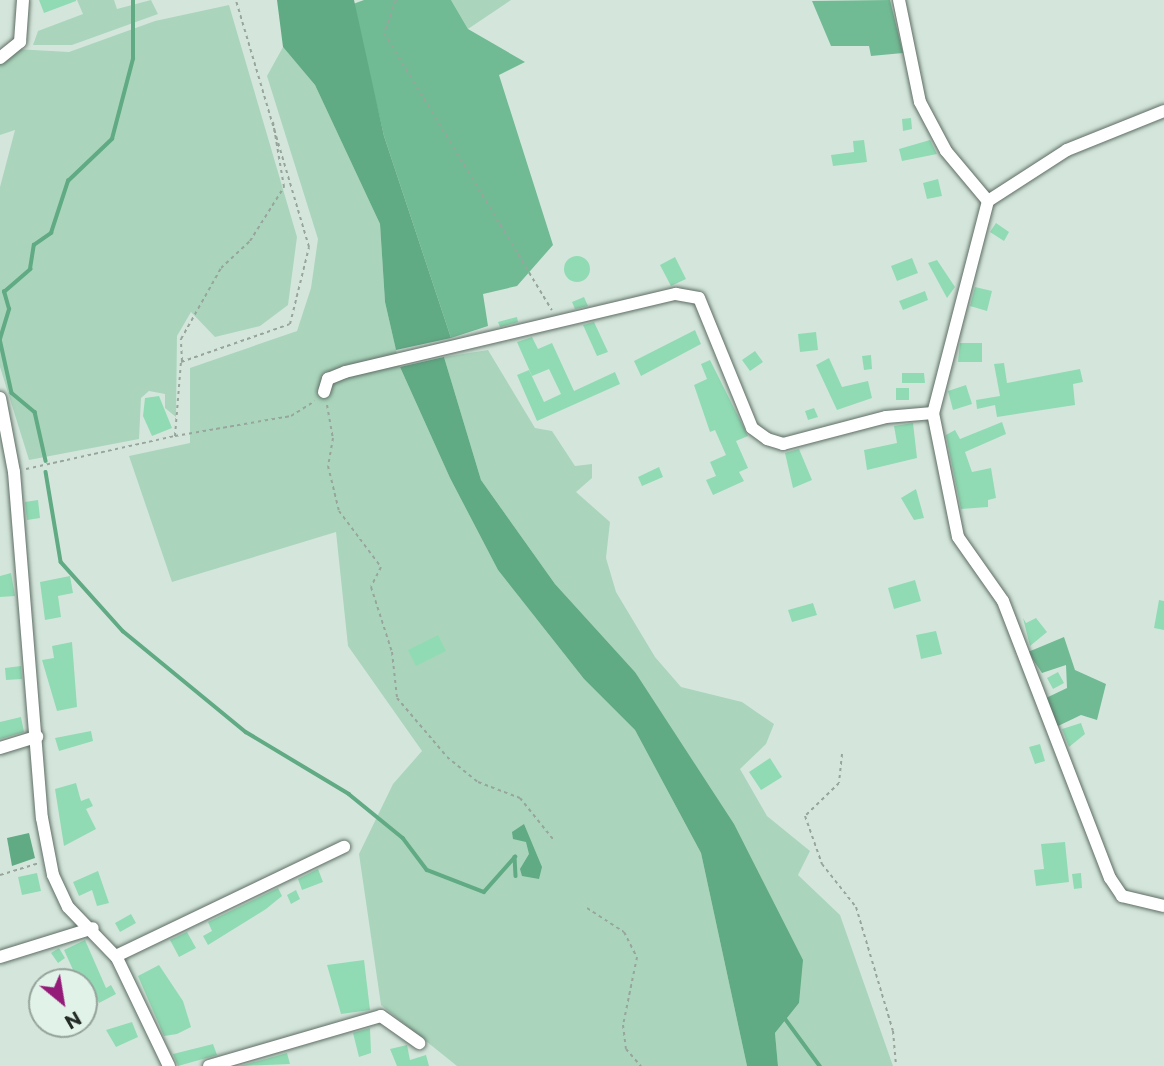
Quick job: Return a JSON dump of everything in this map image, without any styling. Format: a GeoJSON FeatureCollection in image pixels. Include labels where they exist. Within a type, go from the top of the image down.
{"type":"FeatureCollection","features":[{"type":"Feature","properties":{"kind":"street"},"geometry":{"type":"LineString","coordinates":[[0,58],[20,42],[23,0]]}},
{"type":"Feature","properties":{"kind":"street"},"geometry":{"type":"LineString","coordinates":[[899,0],[920,102],[946,151],[988,201]]}},
{"type":"Feature","properties":{"kind":"street"},"geometry":{"type":"LineString","coordinates":[[1164,111],[1066,150],[988,201],[933,413],[958,537],[1003,601],[1110,878],[1122,896],[1164,906]]}},
{"type":"Feature","properties":{"kind":"street"},"geometry":{"type":"LineString","coordinates":[[324,392],[327,379],[345,372],[487,338],[563,324],[676,294],[699,298],[752,428],[783,444],[886,417],[933,413]]}},
{"type":"Feature","properties":{"kind":"street"},"geometry":{"type":"LineString","coordinates":[[0,398],[15,472],[50,859],[62,897],[116,956],[169,1066]]}},
{"type":"Feature","properties":{"kind":"street"},"geometry":{"type":"LineString","coordinates":[[0,748],[37,737]]}},
{"type":"Feature","properties":{"kind":"street"},"geometry":{"type":"LineString","coordinates":[[116,956],[344,847]]}},
{"type":"Feature","properties":{"kind":"street"},"geometry":{"type":"LineString","coordinates":[[0,957],[93,928]]}},
{"type":"Feature","properties":{"kind":"street"},"geometry":{"type":"LineString","coordinates":[[209,1066],[380,1016],[419,1043]]}},
{"type":"Feature","properties":{"kind":"path"},"geometry":{"type":"LineString","coordinates":[[181,362],[290,324],[309,247],[236,0]]}},
{"type":"Feature","properties":{"kind":"path"},"geometry":{"type":"LineString","coordinates":[[396,0],[384,33],[531,282],[563,324]]}},
{"type":"Feature","properties":{"kind":"path"},"geometry":{"type":"LineString","coordinates":[[175,436],[181,339],[221,268],[250,241],[284,187],[273,119]]}},
{"type":"Feature","properties":{"kind":"path"},"geometry":{"type":"LineString","coordinates":[[15,472],[175,436],[292,416],[324,392],[334,438],[328,466],[339,511],[381,567],[371,587],[392,652],[397,698],[447,757],[478,782],[520,798],[553,839]]}},
{"type":"Feature","properties":{"kind":"path"},"geometry":{"type":"LineString","coordinates":[[842,754],[839,783],[805,816],[822,864],[856,907],[893,1031],[896,1066]]}},
{"type":"Feature","properties":{"kind":"path"},"geometry":{"type":"LineString","coordinates":[[0,876],[50,859]]}},
{"type":"Feature","properties":{"kind":"path"},"geometry":{"type":"LineString","coordinates":[[587,908],[624,932],[637,957],[623,1025],[626,1049],[641,1066]]}},
{"type":"Feature","properties":{"kind":"shaded area"},"geometry":{"type":"Polygon","coordinates":[[[77,0],[114,0],[117,9],[151,0],[158,14],[72,45],[33,45],[38,31],[83,14],[77,0]]]}},
{"type":"Feature","properties":{"kind":"shaded area"},"geometry":{"type":"Polygon","coordinates":[[[277,0],[354,0],[384,136],[451,338],[396,350],[385,302],[380,224],[315,85],[283,47],[277,0]]]}},
{"type":"Feature","properties":{"kind":"shaded area"},"geometry":{"type":"Polygon","coordinates":[[[364,0],[451,0],[468,29],[525,62],[499,75],[553,245],[517,286],[483,294],[488,326],[451,338],[384,136],[353,4],[364,0]]]}},
{"type":"Feature","properties":{"kind":"shaded area"},"geometry":{"type":"Polygon","coordinates":[[[451,0],[511,0],[468,29],[451,0]]]}},
{"type":"Feature","properties":{"kind":"shaded area"},"geometry":{"type":"Polygon","coordinates":[[[890,0],[903,53],[871,56],[869,46],[831,46],[812,1],[890,0]]]}},
{"type":"Feature","properties":{"kind":"shaded area"},"geometry":{"type":"Polygon","coordinates":[[[229,5],[297,237],[288,305],[260,326],[215,337],[191,312],[177,336],[176,417],[165,408],[165,394],[149,391],[141,398],[139,439],[29,460],[0,367],[0,187],[15,130],[0,135],[0,63],[15,49],[69,52],[155,21],[229,5]]]}},
{"type":"Feature","properties":{"kind":"shaded area"},"geometry":{"type":"Polygon","coordinates":[[[283,47],[315,85],[380,224],[385,302],[400,367],[450,478],[498,570],[584,679],[635,730],[701,853],[747,1066],[457,1066],[381,1005],[359,854],[393,784],[422,751],[348,646],[336,532],[172,582],[129,456],[190,443],[190,368],[297,331],[311,288],[318,239],[267,76],[283,47]]]}},
{"type":"Feature","properties":{"kind":"shaded area"},"geometry":{"type":"Polygon","coordinates":[[[488,350],[535,428],[552,431],[575,466],[592,464],[592,478],[576,492],[610,522],[606,558],[616,592],[655,657],[681,687],[742,702],[774,724],[766,744],[740,769],[767,816],[810,851],[798,875],[840,915],[893,1066],[778,1066],[775,1033],[799,1003],[635,672],[555,584],[481,480],[444,357],[488,350]]]}},
{"type":"Feature","properties":{"kind":"shaded area"},"geometry":{"type":"Polygon","coordinates":[[[444,357],[481,480],[555,584],[635,672],[734,824],[803,960],[799,1003],[775,1033],[778,1066],[747,1066],[701,853],[635,730],[584,679],[498,570],[450,478],[400,367],[444,357]]]}},
{"type":"Feature","properties":{"kind":"shaded area"},"geometry":{"type":"Polygon","coordinates":[[[1064,637],[1075,670],[1106,684],[1097,720],[1081,715],[1056,727],[1046,698],[1067,688],[1066,665],[1042,673],[1028,652],[1064,637]]]}},
{"type":"Feature","properties":{"kind":"shaded area"},"geometry":{"type":"Polygon","coordinates":[[[524,824],[542,867],[539,879],[522,876],[520,869],[529,854],[526,842],[513,839],[512,832],[524,824]]]}},
{"type":"Feature","properties":{"kind":"shaded area"},"geometry":{"type":"Polygon","coordinates":[[[29,833],[35,858],[12,866],[7,838],[29,833]]]}},
{"type":"Feature","properties":{"kind":"building"},"geometry":{"type":"Polygon","coordinates":[[[39,0],[76,0],[76,1],[44,13],[39,0]]]}},
{"type":"Feature","properties":{"kind":"building"},"geometry":{"type":"Polygon","coordinates":[[[911,118],[912,129],[903,131],[902,119],[911,118]]]}},
{"type":"Feature","properties":{"kind":"building"},"geometry":{"type":"Polygon","coordinates":[[[864,140],[867,162],[833,166],[831,155],[854,152],[853,141],[864,140]]]}},
{"type":"Feature","properties":{"kind":"building"},"geometry":{"type":"Polygon","coordinates":[[[930,140],[937,154],[902,161],[899,149],[930,140]]]}},
{"type":"Feature","properties":{"kind":"building"},"geometry":{"type":"Polygon","coordinates":[[[938,179],[942,196],[927,199],[923,183],[938,179]]]}},
{"type":"Feature","properties":{"kind":"building"},"geometry":{"type":"Polygon","coordinates":[[[996,223],[1009,232],[1004,241],[990,232],[996,223]]]}},
{"type":"Feature","properties":{"kind":"building"},"geometry":{"type":"Polygon","coordinates":[[[577,256],[586,260],[590,269],[586,278],[577,282],[568,278],[564,269],[568,260],[577,256]]]}},
{"type":"Feature","properties":{"kind":"building"},"geometry":{"type":"Polygon","coordinates":[[[675,257],[686,279],[671,286],[660,265],[675,257]]]}},
{"type":"Feature","properties":{"kind":"building"},"geometry":{"type":"Polygon","coordinates":[[[912,258],[918,273],[897,281],[891,266],[912,258]]]}},
{"type":"Feature","properties":{"kind":"building"},"geometry":{"type":"Polygon","coordinates":[[[937,260],[955,287],[947,298],[928,263],[937,260]]]}},
{"type":"Feature","properties":{"kind":"building"},"geometry":{"type":"Polygon","coordinates":[[[975,287],[992,291],[987,311],[970,306],[975,287]]]}},
{"type":"Feature","properties":{"kind":"building"},"geometry":{"type":"Polygon","coordinates":[[[925,291],[928,300],[903,310],[899,301],[925,291]]]}},
{"type":"Feature","properties":{"kind":"building"},"geometry":{"type":"Polygon","coordinates":[[[584,297],[588,306],[575,309],[572,302],[584,297]]]}},
{"type":"Feature","properties":{"kind":"building"},"geometry":{"type":"Polygon","coordinates":[[[517,317],[518,322],[500,327],[498,322],[517,317]]]}},
{"type":"Feature","properties":{"kind":"building"},"geometry":{"type":"Polygon","coordinates":[[[594,322],[608,352],[597,356],[583,325],[594,322]]]}},
{"type":"Feature","properties":{"kind":"building"},"geometry":{"type":"Polygon","coordinates":[[[695,330],[701,344],[641,376],[634,361],[695,330]]]}},
{"type":"Feature","properties":{"kind":"building"},"geometry":{"type":"Polygon","coordinates":[[[816,332],[818,350],[800,352],[798,334],[816,332]]]}},
{"type":"Feature","properties":{"kind":"building"},"geometry":{"type":"Polygon","coordinates":[[[532,337],[538,349],[552,343],[574,391],[615,372],[620,384],[537,421],[517,375],[529,370],[544,402],[561,394],[549,369],[532,376],[517,342],[532,337]]]}},
{"type":"Feature","properties":{"kind":"building"},"geometry":{"type":"Polygon","coordinates":[[[960,343],[982,343],[982,362],[958,362],[960,343]]]}},
{"type":"Feature","properties":{"kind":"building"},"geometry":{"type":"Polygon","coordinates":[[[755,351],[763,362],[750,371],[742,360],[755,351]]]}},
{"type":"Feature","properties":{"kind":"building"},"geometry":{"type":"Polygon","coordinates":[[[871,355],[872,369],[864,370],[862,356],[871,355]]]}},
{"type":"Feature","properties":{"kind":"building"},"geometry":{"type":"Polygon","coordinates":[[[829,358],[842,387],[868,381],[872,398],[837,410],[816,365],[829,358]]]}},
{"type":"Feature","properties":{"kind":"building"},"geometry":{"type":"Polygon","coordinates":[[[710,360],[748,436],[736,441],[748,468],[739,472],[744,481],[713,495],[706,480],[716,476],[710,462],[726,455],[715,430],[710,432],[694,385],[707,379],[701,364],[710,360]]]}},
{"type":"Feature","properties":{"kind":"building"},"geometry":{"type":"Polygon","coordinates":[[[1004,363],[1007,383],[1080,369],[1083,382],[1073,384],[1075,405],[997,417],[995,405],[977,409],[976,400],[1000,396],[994,364],[1004,363]]]}},
{"type":"Feature","properties":{"kind":"building"},"geometry":{"type":"Polygon","coordinates":[[[902,373],[924,373],[925,383],[902,383],[902,373]]]}},
{"type":"Feature","properties":{"kind":"building"},"geometry":{"type":"Polygon","coordinates":[[[966,385],[972,404],[953,410],[948,391],[966,385]]]}},
{"type":"Feature","properties":{"kind":"building"},"geometry":{"type":"Polygon","coordinates":[[[896,388],[909,388],[909,400],[896,400],[896,388]]]}},
{"type":"Feature","properties":{"kind":"building"},"geometry":{"type":"Polygon","coordinates":[[[159,396],[172,428],[152,436],[143,416],[145,398],[159,396]]]}},
{"type":"Feature","properties":{"kind":"building"},"geometry":{"type":"Polygon","coordinates":[[[814,408],[818,417],[808,420],[805,411],[814,408]]]}},
{"type":"Feature","properties":{"kind":"building"},"geometry":{"type":"Polygon","coordinates":[[[1002,422],[1006,434],[965,452],[972,472],[991,468],[996,498],[988,500],[988,507],[961,509],[946,435],[955,430],[960,439],[1002,422]]]}},
{"type":"Feature","properties":{"kind":"building"},"geometry":{"type":"Polygon","coordinates":[[[913,423],[917,458],[867,470],[864,450],[897,443],[894,426],[913,423]]]}},
{"type":"Feature","properties":{"kind":"building"},"geometry":{"type":"Polygon","coordinates":[[[799,449],[812,480],[793,488],[785,453],[799,449]]]}},
{"type":"Feature","properties":{"kind":"building"},"geometry":{"type":"Polygon","coordinates":[[[659,467],[663,477],[642,486],[638,477],[659,467]]]}},
{"type":"Feature","properties":{"kind":"building"},"geometry":{"type":"Polygon","coordinates":[[[916,489],[924,518],[914,520],[901,498],[916,489]]]}},
{"type":"Feature","properties":{"kind":"building"},"geometry":{"type":"Polygon","coordinates":[[[38,500],[40,518],[27,520],[25,502],[38,500]]]}},
{"type":"Feature","properties":{"kind":"building"},"geometry":{"type":"Polygon","coordinates":[[[11,573],[15,596],[0,597],[0,576],[11,573]]]}},
{"type":"Feature","properties":{"kind":"building"},"geometry":{"type":"Polygon","coordinates":[[[70,576],[73,593],[58,596],[61,617],[45,620],[40,582],[70,576]]]}},
{"type":"Feature","properties":{"kind":"building"},"geometry":{"type":"Polygon","coordinates":[[[915,580],[921,601],[894,609],[888,588],[915,580]]]}},
{"type":"Feature","properties":{"kind":"building"},"geometry":{"type":"Polygon","coordinates":[[[1159,600],[1164,601],[1164,630],[1154,628],[1159,600]]]}},
{"type":"Feature","properties":{"kind":"building"},"geometry":{"type":"Polygon","coordinates":[[[813,603],[817,615],[792,622],[788,610],[813,603]]]}},
{"type":"Feature","properties":{"kind":"building"},"geometry":{"type":"Polygon","coordinates":[[[1023,618],[1026,623],[1036,618],[1047,632],[1030,646],[1023,618]]]}},
{"type":"Feature","properties":{"kind":"building"},"geometry":{"type":"Polygon","coordinates":[[[936,631],[942,654],[921,659],[916,635],[936,631]]]}},
{"type":"Feature","properties":{"kind":"building"},"geometry":{"type":"Polygon","coordinates":[[[438,635],[446,651],[416,666],[408,650],[438,635]]]}},
{"type":"Feature","properties":{"kind":"building"},"geometry":{"type":"Polygon","coordinates":[[[72,642],[77,707],[57,711],[42,660],[54,658],[52,646],[72,642]]]}},
{"type":"Feature","properties":{"kind":"building"},"geometry":{"type":"Polygon","coordinates":[[[21,666],[22,679],[6,680],[5,668],[21,666]]]}},
{"type":"Feature","properties":{"kind":"building"},"geometry":{"type":"Polygon","coordinates":[[[1058,672],[1064,683],[1053,689],[1047,678],[1058,672]]]}},
{"type":"Feature","properties":{"kind":"building"},"geometry":{"type":"Polygon","coordinates":[[[21,717],[24,732],[0,739],[0,722],[21,717]]]}},
{"type":"Feature","properties":{"kind":"building"},"geometry":{"type":"Polygon","coordinates":[[[1081,723],[1085,734],[1069,747],[1062,729],[1081,723]]]}},
{"type":"Feature","properties":{"kind":"building"},"geometry":{"type":"Polygon","coordinates":[[[91,731],[93,741],[59,751],[55,738],[91,731]]]}},
{"type":"Feature","properties":{"kind":"building"},"geometry":{"type":"Polygon","coordinates":[[[1040,744],[1045,761],[1035,764],[1029,747],[1040,744]]]}},
{"type":"Feature","properties":{"kind":"building"},"geometry":{"type":"Polygon","coordinates":[[[770,758],[782,777],[761,790],[749,772],[770,758]]]}},
{"type":"Feature","properties":{"kind":"building"},"geometry":{"type":"Polygon","coordinates":[[[76,783],[81,801],[89,798],[93,806],[86,809],[96,829],[64,846],[55,789],[76,783]]]}},
{"type":"Feature","properties":{"kind":"building"},"geometry":{"type":"Polygon","coordinates":[[[1065,842],[1069,882],[1036,886],[1034,870],[1044,869],[1041,844],[1065,842]]]}},
{"type":"Feature","properties":{"kind":"building"},"geometry":{"type":"Polygon","coordinates":[[[318,869],[323,882],[302,890],[298,879],[318,869]]]}},
{"type":"Feature","properties":{"kind":"building"},"geometry":{"type":"Polygon","coordinates":[[[98,871],[109,903],[97,906],[92,890],[79,896],[73,882],[98,871]]]}},
{"type":"Feature","properties":{"kind":"building"},"geometry":{"type":"Polygon","coordinates":[[[37,873],[41,891],[22,895],[18,877],[37,873]]]}},
{"type":"Feature","properties":{"kind":"building"},"geometry":{"type":"Polygon","coordinates":[[[1081,873],[1082,888],[1074,889],[1072,874],[1081,873]]]}},
{"type":"Feature","properties":{"kind":"building"},"geometry":{"type":"Polygon","coordinates":[[[278,888],[282,896],[208,945],[203,936],[212,931],[208,922],[278,888]]]}},
{"type":"Feature","properties":{"kind":"building"},"geometry":{"type":"Polygon","coordinates":[[[296,890],[300,899],[291,904],[287,895],[296,890]]]}},
{"type":"Feature","properties":{"kind":"building"},"geometry":{"type":"Polygon","coordinates":[[[131,914],[136,923],[120,932],[115,923],[131,914]]]}},
{"type":"Feature","properties":{"kind":"building"},"geometry":{"type":"Polygon","coordinates":[[[187,932],[196,948],[179,957],[170,940],[187,932]]]}},
{"type":"Feature","properties":{"kind":"building"},"geometry":{"type":"Polygon","coordinates":[[[85,940],[97,968],[72,968],[64,950],[85,940]]]}},
{"type":"Feature","properties":{"kind":"building"},"geometry":{"type":"Polygon","coordinates":[[[59,948],[65,958],[58,963],[51,953],[59,948]]]}},
{"type":"Feature","properties":{"kind":"building"},"geometry":{"type":"Polygon","coordinates":[[[364,960],[370,1010],[341,1014],[327,965],[364,960]]]}},
{"type":"Feature","properties":{"kind":"building"},"geometry":{"type":"Polygon","coordinates":[[[159,965],[183,1001],[191,1027],[177,1034],[164,1036],[138,976],[159,965]]]}},
{"type":"Feature","properties":{"kind":"building"},"geometry":{"type":"Polygon","coordinates":[[[98,970],[106,988],[111,985],[116,994],[99,1003],[98,970]]]}},
{"type":"Feature","properties":{"kind":"building"},"geometry":{"type":"Polygon","coordinates":[[[132,1022],[138,1037],[116,1047],[106,1030],[132,1022]]]}},
{"type":"Feature","properties":{"kind":"building"},"geometry":{"type":"Polygon","coordinates":[[[370,1028],[371,1053],[359,1057],[353,1033],[370,1028]]]}},
{"type":"Feature","properties":{"kind":"building"},"geometry":{"type":"Polygon","coordinates":[[[213,1044],[217,1055],[178,1066],[173,1054],[213,1044]]]}},
{"type":"Feature","properties":{"kind":"building"},"geometry":{"type":"Polygon","coordinates":[[[407,1045],[410,1060],[426,1055],[429,1066],[397,1066],[390,1049],[407,1045]]]}},
{"type":"Feature","properties":{"kind":"building"},"geometry":{"type":"Polygon","coordinates":[[[287,1053],[290,1064],[240,1066],[287,1053]]]}},
{"type":"Feature","properties":{"kind":"waterway"},"geometry":{"type":"LineString","coordinates":[[0,339],[9,309],[4,292],[30,269],[34,245],[51,233],[68,181],[112,139],[133,59],[133,0]]}},
{"type":"Feature","properties":{"kind":"waterway"},"geometry":{"type":"LineString","coordinates":[[0,339],[12,393],[35,412],[46,461]]}},
{"type":"Feature","properties":{"kind":"waterway"},"geometry":{"type":"LineString","coordinates":[[46,472],[61,562],[123,631],[246,732],[349,794],[403,838],[427,870],[484,892],[515,857],[516,876]]}},
{"type":"Feature","properties":{"kind":"waterway"},"geometry":{"type":"LineString","coordinates":[[784,1017],[820,1066]]}}]}
